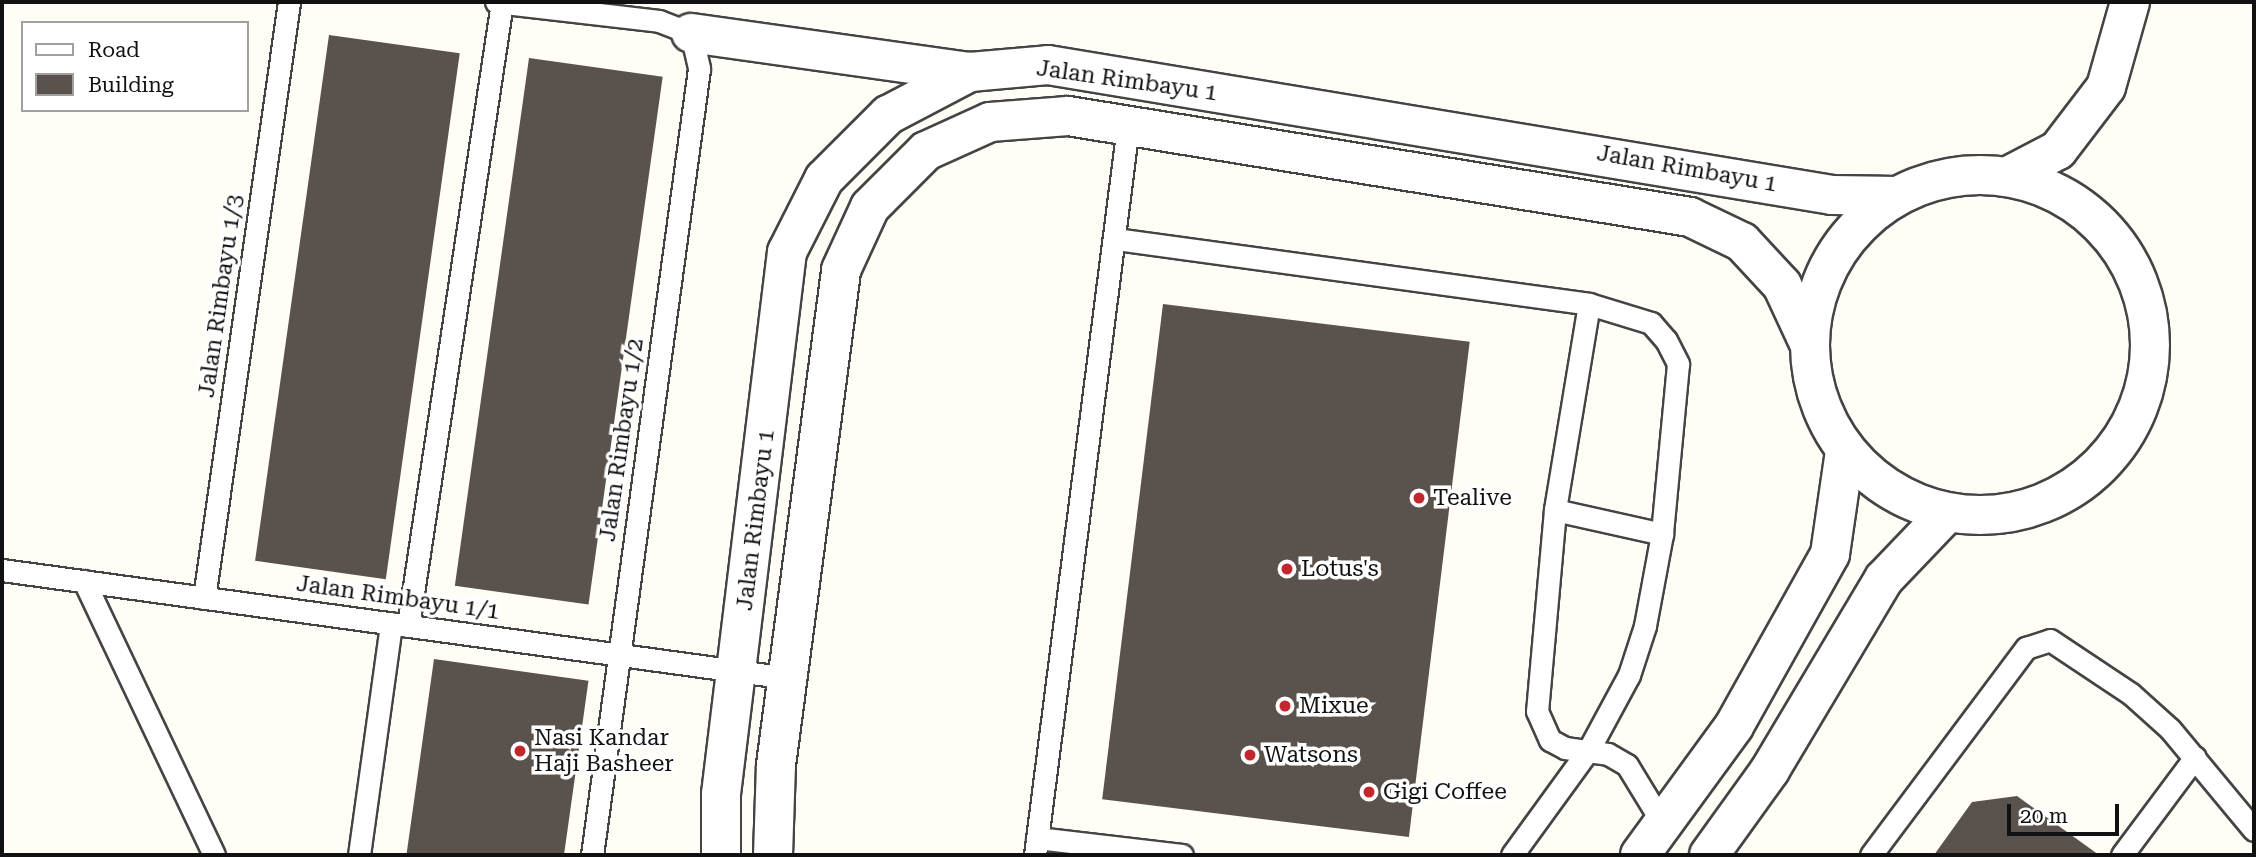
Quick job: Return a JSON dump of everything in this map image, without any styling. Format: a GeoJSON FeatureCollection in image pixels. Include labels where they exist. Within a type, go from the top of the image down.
{"type":"FeatureCollection","features":[{"type":"Feature","properties":{"kind":"street"},"geometry":{"type":"LineString","coordinates":[[2010,175],[2057,150],[2106,87],[2130,2]]}},
{"type":"Feature","properties":{"kind":"street"},"geometry":{"type":"LineString","coordinates":[[691,33],[970,72]]}},
{"type":"Feature","properties":{"kind":"street","name":"Jalan Rimbayu 1"},"geometry":{"type":"LineString","coordinates":[[721,855],[721,794],[739,671],[787,252],[824,178],[888,115],[970,72],[1048,65],[1832,195],[1896,196]]}},
{"type":"Feature","properties":{"kind":"street","name":"Jalan Rimbayu 1"},"geometry":{"type":"LineString","coordinates":[[773,855],[776,765],[841,270],[870,207],[926,151],[990,122],[1068,116],[1690,217],[1742,243],[1782,285],[1808,341]]}},
{"type":"Feature","properties":{"kind":"street"},"geometry":{"type":"LineString","coordinates":[[2010,175],[2065,195],[2105,228],[2133,268],[2147,307],[2151,349],[2144,391],[2127,430],[2108,455],[2069,490],[2031,508],[1989,516],[1947,513],[1908,501],[1873,479],[1845,451],[1817,399],[1808,341],[1826,273],[1850,233],[1896,196],[1951,176],[2010,175]]}},
{"type":"Feature","properties":{"kind":"street"},"geometry":{"type":"LineString","coordinates":[[1640,855],[1734,726],[1830,554],[1845,451]]}},
{"type":"Feature","properties":{"kind":"street"},"geometry":{"type":"LineString","coordinates":[[1709,855],[1770,770],[1884,579],[1947,513]]}},
{"type":"Feature","properties":{"kind":"lane","name":"Jalan Rimbayu 1/3"},"geometry":{"type":"LineString","coordinates":[[204,598],[289,2]]}},
{"type":"Feature","properties":{"kind":"lane"},"geometry":{"type":"LineString","coordinates":[[496,2],[659,21],[691,33]]}},
{"type":"Feature","properties":{"kind":"lane"},"geometry":{"type":"LineString","coordinates":[[359,855],[502,2]]}},
{"type":"Feature","properties":{"kind":"lane","name":"Jalan Rimbayu 1/2"},"geometry":{"type":"LineString","coordinates":[[592,855],[699,69],[691,33]]}},
{"type":"Feature","properties":{"kind":"lane"},"geometry":{"type":"LineString","coordinates":[[1128,126],[1116,239],[1036,847],[1182,855]]}},
{"type":"Feature","properties":{"kind":"lane"},"geometry":{"type":"LineString","coordinates":[[1116,239],[1589,304],[1651,323],[1678,364],[1662,534],[1644,626],[1629,675],[1589,749],[1512,855]]}},
{"type":"Feature","properties":{"kind":"lane"},"geometry":{"type":"LineString","coordinates":[[1589,304],[1555,510],[1537,711],[1550,740],[1565,748],[1589,749],[1608,754],[1636,774],[1663,824]]}},
{"type":"Feature","properties":{"kind":"lane"},"geometry":{"type":"LineString","coordinates":[[1555,510],[1662,534]]}},
{"type":"Feature","properties":{"kind":"lane","name":"Jalan Rimbayu 1/1"},"geometry":{"type":"LineString","coordinates":[[2,570],[788,678]]}},
{"type":"Feature","properties":{"kind":"lane"},"geometry":{"type":"LineString","coordinates":[[84,581],[214,855]]}},
{"type":"Feature","properties":{"kind":"lane"},"geometry":{"type":"LineString","coordinates":[[1871,855],[2034,642],[2050,640],[2060,644],[2131,694],[2195,757],[2254,830]]}},
{"type":"Feature","properties":{"kind":"lane"},"geometry":{"type":"LineString","coordinates":[[2122,855],[2195,757]]}},
{"type":"Feature","properties":{"kind":"building"},"geometry":{"type":"Polygon","coordinates":[[[329,35],[460,53],[386,579],[255,561],[329,35]]]}},
{"type":"Feature","properties":{"kind":"building"},"geometry":{"type":"Polygon","coordinates":[[[529,58],[663,77],[589,605],[455,586],[529,58]]]}},
{"type":"Feature","properties":{"kind":"building","name":"Lotus's"},"geometry":{"type":"Polygon","coordinates":[[[1163,304],[1470,342],[1409,837],[1102,799],[1163,304]]]}},
{"type":"Feature","properties":{"kind":"building"},"geometry":{"type":"Polygon","coordinates":[[[434,659],[588,681],[564,855],[406,855],[434,659]]]}},
{"type":"Feature","properties":{"kind":"building"},"geometry":{"type":"Polygon","coordinates":[[[2017,796],[2099,855],[1934,855],[1972,802],[2017,796]]]}},
{"type":"Feature","properties":{"kind":"place","name":"Tealive"},"geometry":{"type":"Point","coordinates":[1419,498]}},
{"type":"Feature","properties":{"kind":"place","name":"Lotus's"},"geometry":{"type":"Point","coordinates":[1287,569]}},
{"type":"Feature","properties":{"kind":"place","name":"Mixue"},"geometry":{"type":"Point","coordinates":[1285,706]}},
{"type":"Feature","properties":{"kind":"place","name":"Nasi Kandar Haji Basheer"},"geometry":{"type":"Point","coordinates":[520,751]}},
{"type":"Feature","properties":{"kind":"place","name":"Watsons"},"geometry":{"type":"Point","coordinates":[1250,755]}},
{"type":"Feature","properties":{"kind":"place","name":"Gigi Coffee"},"geometry":{"type":"Point","coordinates":[1369,792]}}]}
